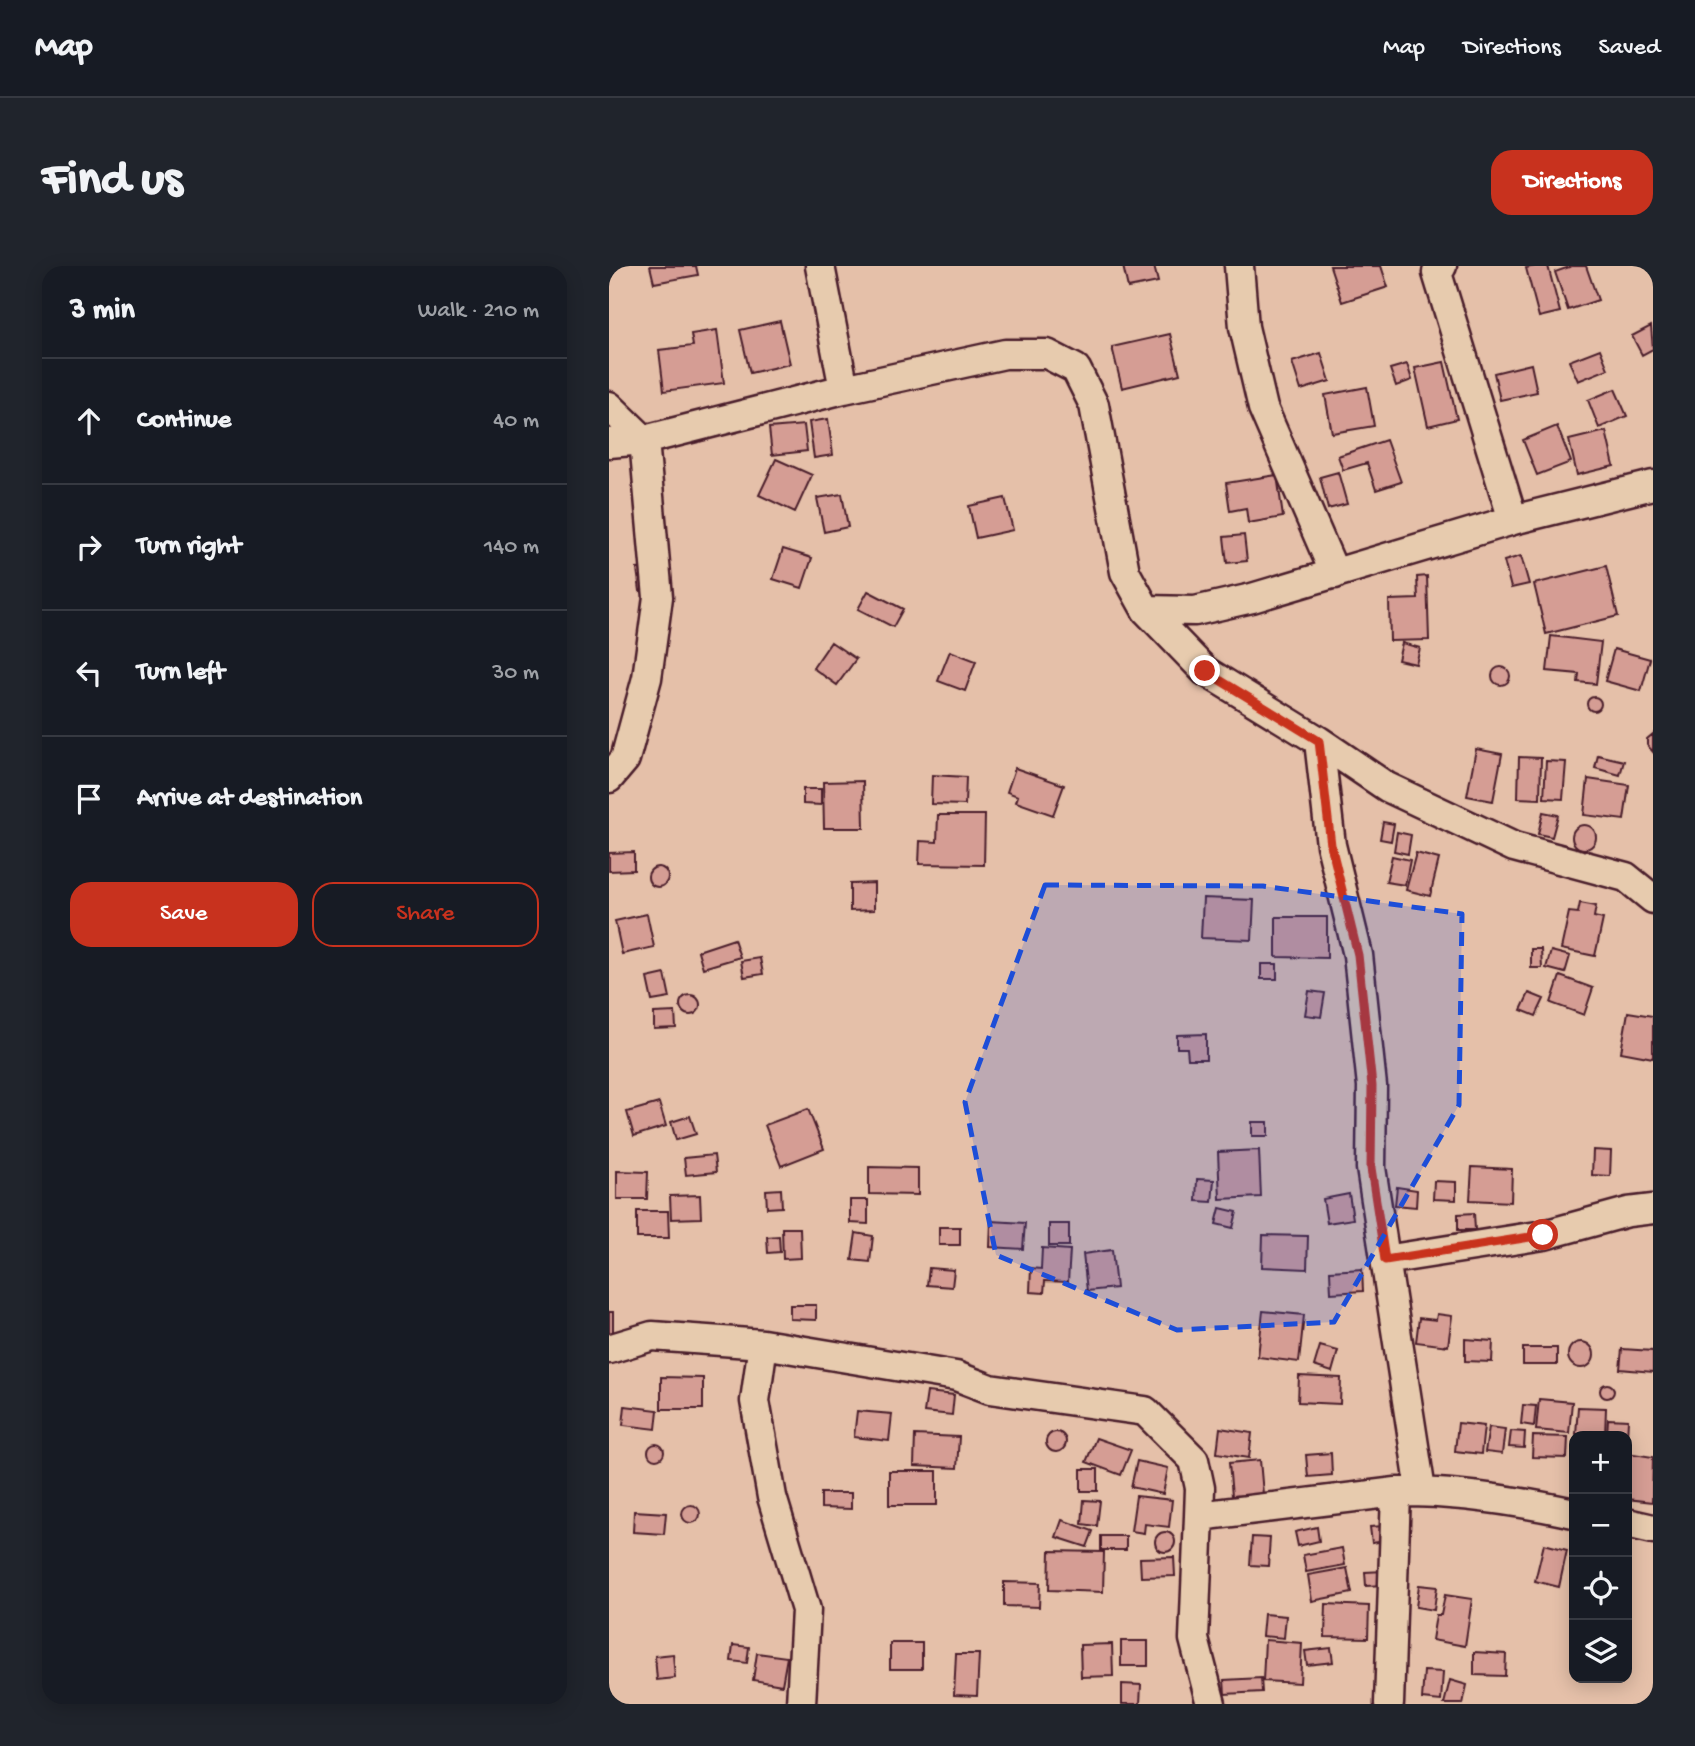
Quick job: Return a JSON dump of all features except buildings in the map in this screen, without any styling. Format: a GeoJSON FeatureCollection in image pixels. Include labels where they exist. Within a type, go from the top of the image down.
{"type":"FeatureCollection","features":[{"type":"Feature","properties":{"kind":"street"},"geometry":{"type":"LineString","coordinates":[[820,266],[844,389]]}},
{"type":"Feature","properties":{"kind":"street"},"geometry":{"type":"LineString","coordinates":[[1239,266],[1244,327],[1263,408],[1335,574]]}},
{"type":"Feature","properties":{"kind":"street"},"geometry":{"type":"LineString","coordinates":[[1442,266],[1437,272],[1513,520]]}},
{"type":"Feature","properties":{"kind":"street"},"geometry":{"type":"LineString","coordinates":[[609,443],[644,440],[844,389],[1006,354],[1047,354],[1076,369],[1094,405],[1125,572],[1146,610],[1205,671],[1319,741],[1387,787],[1514,847],[1640,878],[1653,899]]}},
{"type":"Feature","properties":{"kind":"street"},"geometry":{"type":"LineString","coordinates":[[609,406],[644,440],[658,597],[644,690],[625,759],[609,778]]}},
{"type":"Feature","properties":{"kind":"street"},"geometry":{"type":"LineString","coordinates":[[1146,610],[1195,611],[1252,598],[1513,520],[1653,485]]}},
{"type":"Feature","properties":{"kind":"street"},"geometry":{"type":"LineString","coordinates":[[1319,741],[1331,845],[1358,955],[1372,1086],[1371,1168],[1385,1260],[1408,1492],[1389,1704]]}},
{"type":"Feature","properties":{"kind":"street"},"geometry":{"type":"LineString","coordinates":[[1385,1260],[1543,1235],[1628,1212],[1653,1209]]}},
{"type":"Feature","properties":{"kind":"street"},"geometry":{"type":"LineString","coordinates":[[609,1349],[652,1336],[763,1344],[956,1376],[990,1389],[1145,1411],[1194,1460],[1200,1488],[1194,1639],[1211,1704]]}},
{"type":"Feature","properties":{"kind":"street"},"geometry":{"type":"LineString","coordinates":[[763,1344],[755,1401],[772,1497],[806,1609],[801,1704]]}},
{"type":"Feature","properties":{"kind":"street"},"geometry":{"type":"LineString","coordinates":[[1199,1516],[1408,1492],[1543,1506],[1569,1512]]}},
{"type":"Feature","properties":{"kind":"street"},"geometry":{"type":"LineString","coordinates":[[1632,1525],[1653,1529]]}},
{"type":"Feature","properties":{"kind":"highlighted area"},"geometry":{"type":"Polygon","coordinates":[[[1045,885],[1263,886],[1462,914],[1459,1105],[1334,1322],[1177,1330],[996,1255],[965,1102],[1045,885]]]}},
{"type":"Feature","properties":{"kind":"route"},"geometry":{"type":"LineString","coordinates":[[1205,671],[1319,741],[1331,845],[1358,955],[1372,1086],[1371,1168],[1385,1260],[1543,1235]]}}]}
